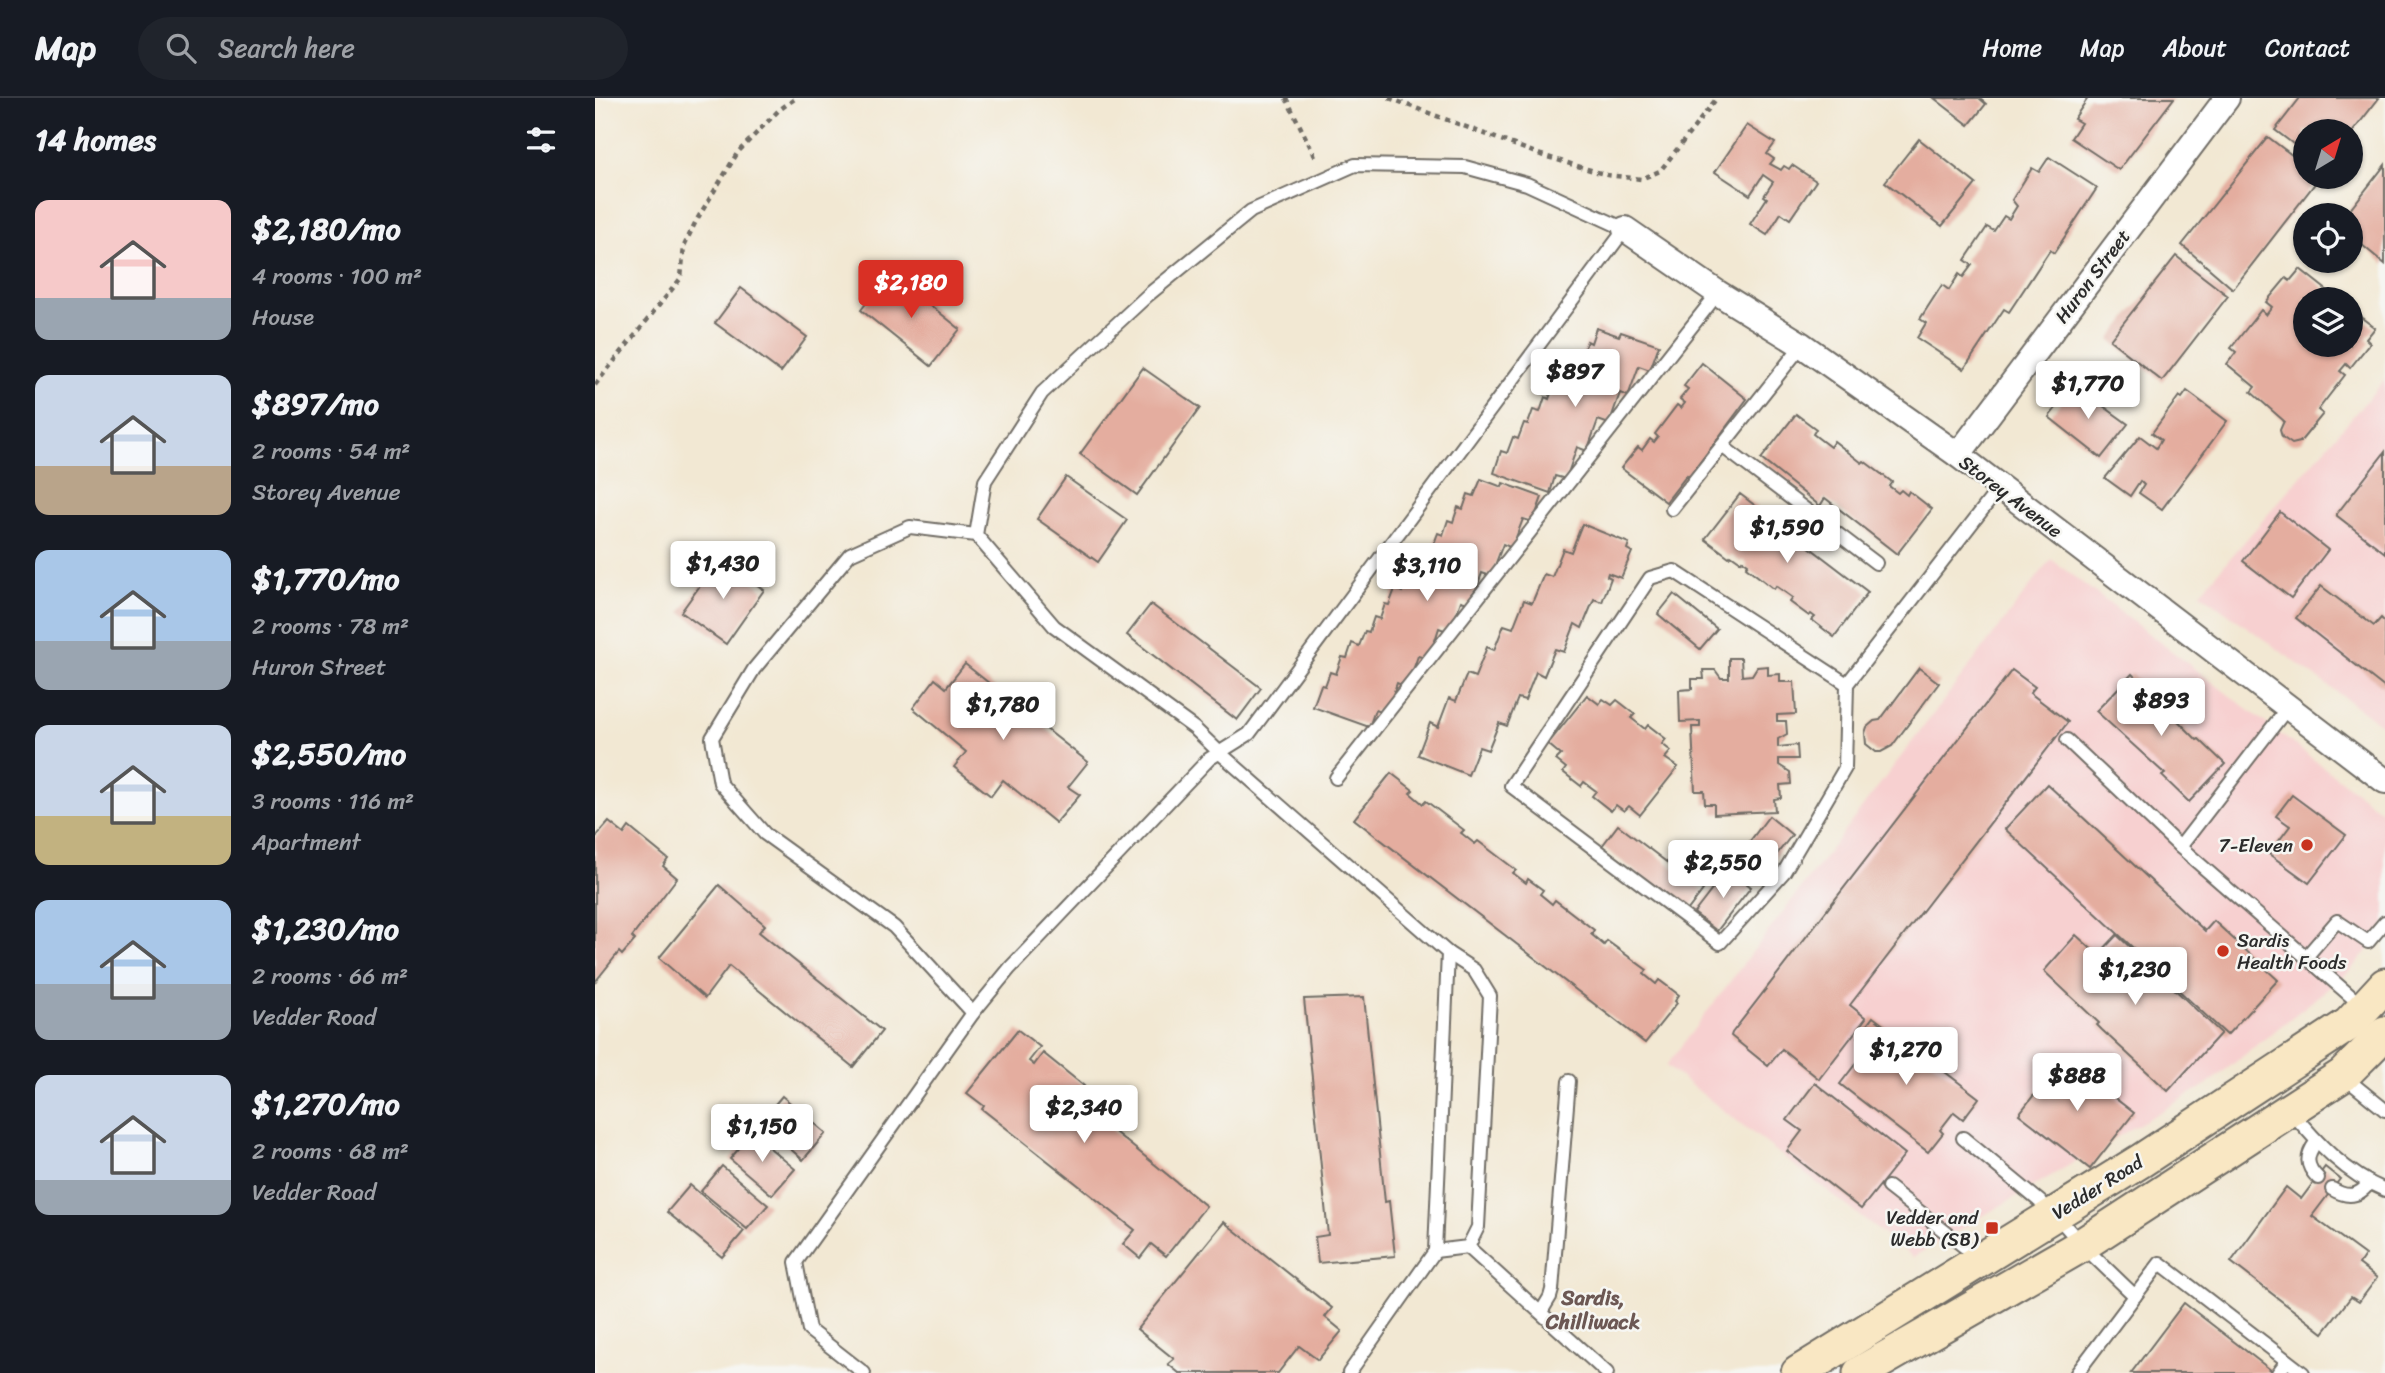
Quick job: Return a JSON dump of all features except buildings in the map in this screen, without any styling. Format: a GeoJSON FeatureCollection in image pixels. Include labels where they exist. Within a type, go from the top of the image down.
{"type":"FeatureCollection","features":[{"type":"Feature","properties":{"kind":"main road","name":"Vedder Road"},"geometry":{"type":"LineString","coordinates":[[1798,1373],[2142,1160],[2349,1024],[2374,996]]}},
{"type":"Feature","properties":{"kind":"main road","name":"Vedder Road"},"geometry":{"type":"LineString","coordinates":[[1860,1373],[2082,1245],[2343,1075],[2385,1033]]}},
{"type":"Feature","properties":{"kind":"street","name":"Huron Street"},"geometry":{"type":"LineString","coordinates":[[1958,455],[2227,98]]}},
{"type":"Feature","properties":{"kind":"street","name":"Storey Avenue"},"geometry":{"type":"LineString","coordinates":[[1625,229],[1718,293],[1803,345],[1958,455],[2385,781]]}},
{"type":"Feature","properties":{"kind":"lane"},"geometry":{"type":"LineString","coordinates":[[864,1373],[809,1330],[796,1262],[973,1013],[1028,948],[1209,760],[1249,734],[1625,229],[1527,184],[1465,167],[1355,165],[1251,211],[1148,295],[1042,393],[985,481],[976,535]]}},
{"type":"Feature","properties":{"kind":"lane"},"geometry":{"type":"LineString","coordinates":[[1336,778],[1718,293]]}},
{"type":"Feature","properties":{"kind":"lane"},"geometry":{"type":"LineString","coordinates":[[1672,509],[1803,345]]}},
{"type":"Feature","properties":{"kind":"lane"},"geometry":{"type":"LineString","coordinates":[[1722,446],[1876,563]]}},
{"type":"Feature","properties":{"kind":"lane"},"geometry":{"type":"LineString","coordinates":[[1847,684],[1674,571],[1650,579],[1511,786],[1720,943],[1784,872],[1845,768],[1847,684],[2000,487]]}},
{"type":"Feature","properties":{"kind":"lane"},"geometry":{"type":"LineString","coordinates":[[973,1013],[894,927],[765,834],[720,783],[712,738],[754,669],[850,554],[910,527],[976,535],[1054,626],[1194,728],[1448,953],[1474,970],[1490,996],[1478,1227],[1468,1247]]}},
{"type":"Feature","properties":{"kind":"lane"},"geometry":{"type":"LineString","coordinates":[[2181,847],[2288,707]]}},
{"type":"Feature","properties":{"kind":"lane"},"geometry":{"type":"LineString","coordinates":[[2067,740],[2181,847],[2306,957],[2374,996]]}},
{"type":"Feature","properties":{"kind":"lane"},"geometry":{"type":"LineString","coordinates":[[2306,957],[2337,921],[2368,942],[2385,922]]}},
{"type":"Feature","properties":{"kind":"lane"},"geometry":{"type":"LineString","coordinates":[[1349,1373],[1435,1251],[1448,953]]}},
{"type":"Feature","properties":{"kind":"lane"},"geometry":{"type":"LineString","coordinates":[[2343,1075],[2385,1110]]}},
{"type":"Feature","properties":{"kind":"lane"},"geometry":{"type":"LineString","coordinates":[[1541,1312],[1552,1290],[1569,1081]]}},
{"type":"Feature","properties":{"kind":"lane"},"geometry":{"type":"LineString","coordinates":[[2290,1110],[2316,1142],[2369,1184],[2385,1190]]}},
{"type":"Feature","properties":{"kind":"lane"},"geometry":{"type":"LineString","coordinates":[[1962,1138],[2055,1214],[2082,1245],[2135,1296]]}},
{"type":"Feature","properties":{"kind":"lane"},"geometry":{"type":"LineString","coordinates":[[2316,1142],[2309,1151],[2308,1160],[2309,1167],[2318,1178]]}},
{"type":"Feature","properties":{"kind":"lane"},"geometry":{"type":"LineString","coordinates":[[2332,1189],[2339,1193],[2357,1195],[2369,1184]]}},
{"type":"Feature","properties":{"kind":"lane"},"geometry":{"type":"LineString","coordinates":[[1888,1187],[1980,1259]]}},
{"type":"Feature","properties":{"kind":"lane"},"geometry":{"type":"LineString","coordinates":[[1435,1251],[1468,1247],[1607,1373]]}},
{"type":"Feature","properties":{"kind":"lane"},"geometry":{"type":"LineString","coordinates":[[2077,1373],[2160,1263],[2303,1373]]}},
{"type":"Feature","properties":{"kind":"lane"},"geometry":{"type":"LineString","coordinates":[[2278,1373],[2287,1361]]}},
{"type":"Feature","properties":{"kind":"path"},"geometry":{"type":"LineString","coordinates":[[595,385],[681,278],[684,246],[738,152],[779,110],[796,98]]}},
{"type":"Feature","properties":{"kind":"path"},"geometry":{"type":"LineString","coordinates":[[1286,98],[1326,178]]}},
{"type":"Feature","properties":{"kind":"path"},"geometry":{"type":"LineString","coordinates":[[1389,98],[1541,155],[1607,175],[1641,179],[1660,171],[1717,98]]}},
{"type":"Feature","properties":{"kind":"shaded area"},"geometry":{"type":"Polygon","coordinates":[[[2385,379],[2385,727],[2200,593],[2385,379]]]}},
{"type":"Feature","properties":{"kind":"shaded area"},"geometry":{"type":"Polygon","coordinates":[[[2051,559],[2385,814],[2385,931],[2349,972],[2209,1083],[1913,1257],[1666,1066],[2051,559]]]}},
{"type":"Feature","properties":{"kind":"place","name":"7-Eleven"},"geometry":{"type":"Point","coordinates":[2307,845]}},
{"type":"Feature","properties":{"kind":"place","name":"Sardis Health Foods"},"geometry":{"type":"Point","coordinates":[2223,951]}},
{"type":"Feature","properties":{"kind":"place","name":"Vedder and Webb (SB)"},"geometry":{"type":"Point","coordinates":[1992,1228]}},
{"type":"Feature","properties":{"kind":"district","name":"Sardis, Chilliwack"},"geometry":{"type":"Point","coordinates":[1593,1310]}}]}
